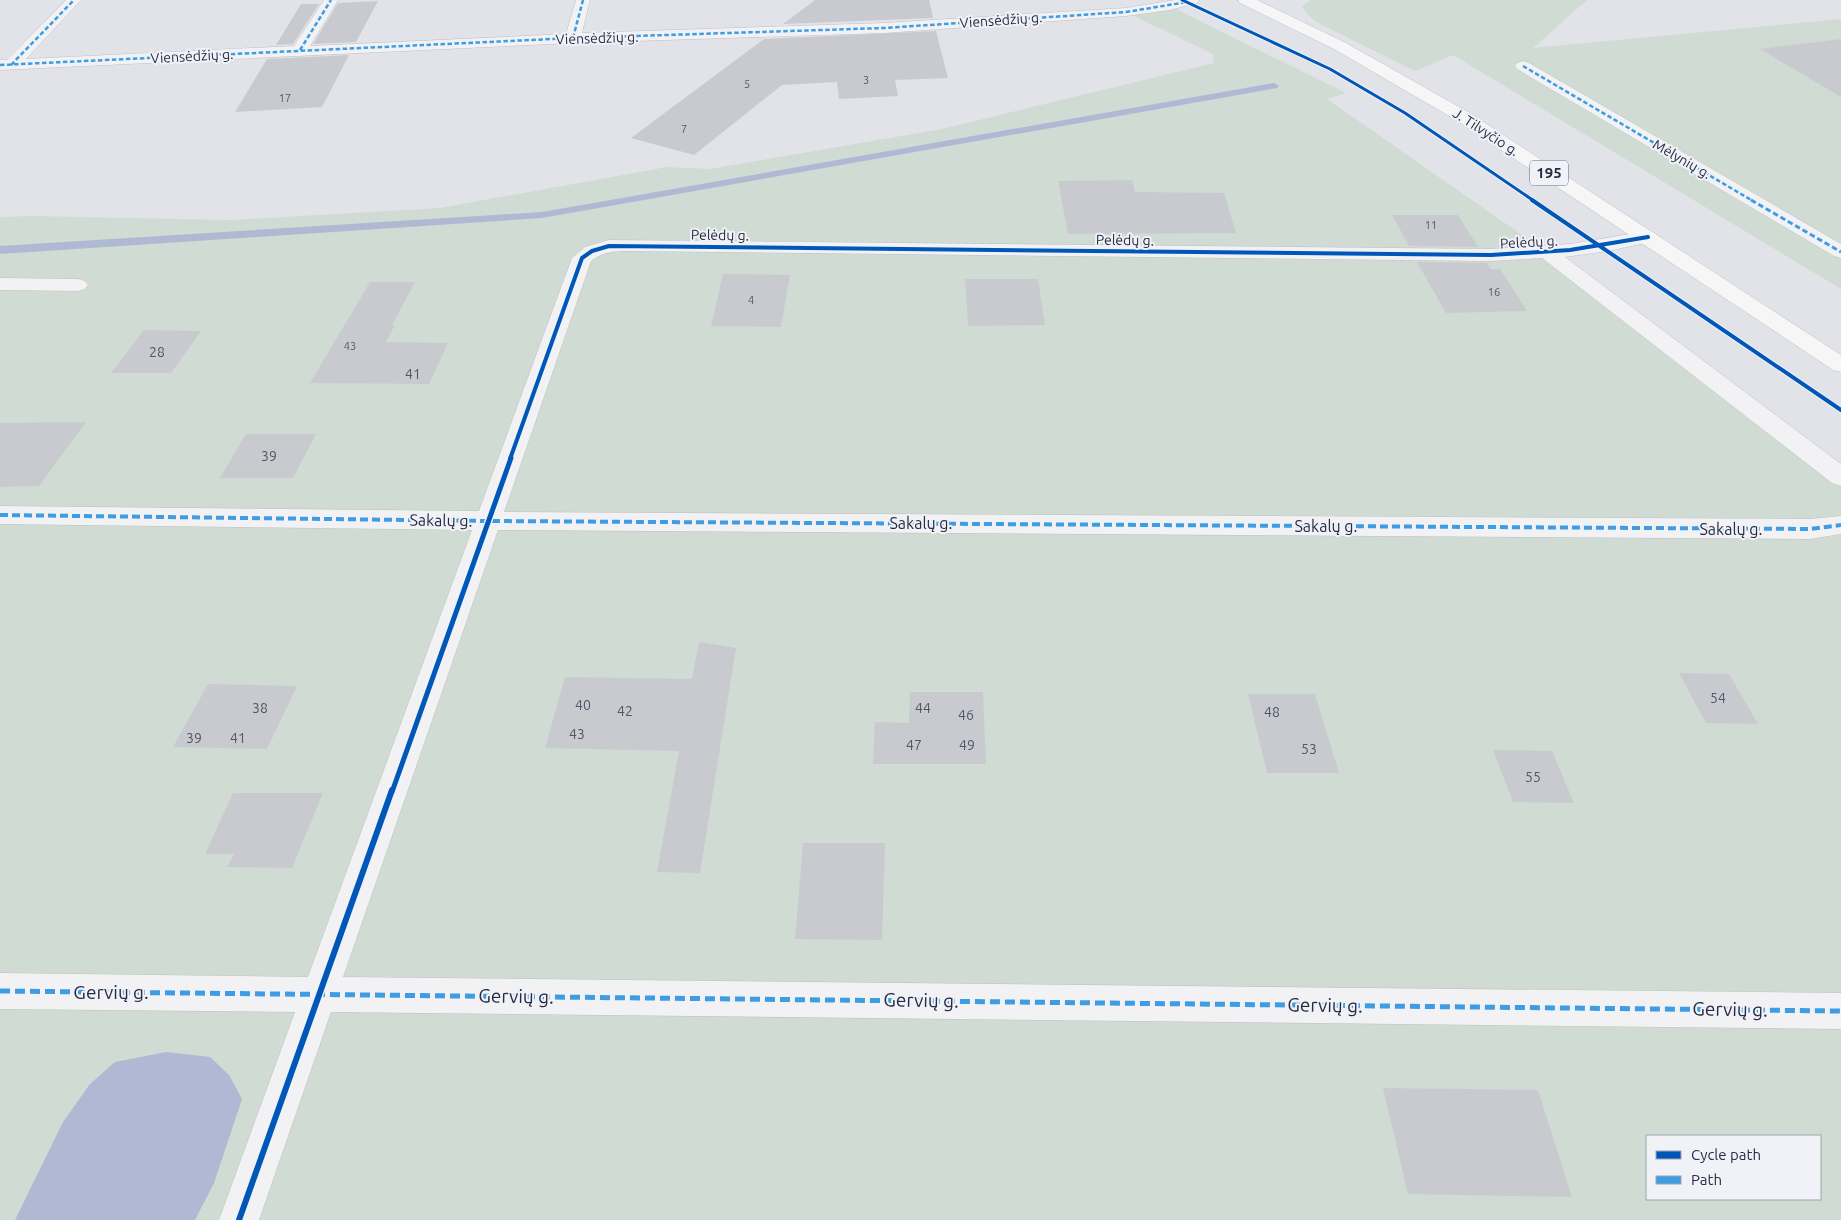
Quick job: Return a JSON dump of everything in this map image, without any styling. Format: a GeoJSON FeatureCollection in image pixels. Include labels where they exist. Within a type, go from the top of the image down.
{"type":"FeatureCollection","features":[{"type":"Feature","properties":{"kind":"main road","name":"J. Tilvyčio g."},"geometry":{"type":"LineString","coordinates":[[1245,0],[1340,46],[1462,116],[1841,365]]}},
{"type":"Feature","properties":{"kind":"street"},"geometry":{"type":"LineString","coordinates":[[6,65],[74,0]]}},
{"type":"Feature","properties":{"kind":"street"},"geometry":{"type":"LineString","coordinates":[[300,50],[331,0]]}},
{"type":"Feature","properties":{"kind":"street"},"geometry":{"type":"LineString","coordinates":[[573,38],[582,0]]}},
{"type":"Feature","properties":{"kind":"street","name":"Viensėdžių g."},"geometry":{"type":"LineString","coordinates":[[6,65],[573,38],[922,26],[1126,12],[1170,6],[1192,0]]}},
{"type":"Feature","properties":{"kind":"street","name":"Mėlynių g."},"geometry":{"type":"LineString","coordinates":[[1523,66],[1841,252]]}},
{"type":"Feature","properties":{"kind":"street","name":"Pelėdų g."},"geometry":{"type":"LineString","coordinates":[[490,521],[582,258],[601,248],[628,245],[1491,255],[1548,253],[1604,247],[1648,237]]}},
{"type":"Feature","properties":{"kind":"street"},"geometry":{"type":"LineString","coordinates":[[1548,253],[1841,477]]}},
{"type":"Feature","properties":{"kind":"street"},"geometry":{"type":"LineString","coordinates":[[0,284],[78,284]]}},
{"type":"Feature","properties":{"kind":"street","name":"Sakalų g."},"geometry":{"type":"LineString","coordinates":[[0,515],[490,521],[1800,529],[1841,525]]}},
{"type":"Feature","properties":{"kind":"street"},"geometry":{"type":"LineString","coordinates":[[239,1220],[490,521]]}},
{"type":"Feature","properties":{"kind":"street","name":"Gervių g."},"geometry":{"type":"LineString","coordinates":[[0,991],[1841,1010]]}},
{"type":"Feature","properties":{"kind":"shaded area"},"geometry":{"type":"Polygon","coordinates":[[[1311,0],[1587,0],[1533,48],[1841,19],[1841,289],[1453,55],[1415,71],[1318,23],[1302,7],[1311,0]]]}},
{"type":"Feature","properties":{"kind":"shaded area"},"geometry":{"type":"Polygon","coordinates":[[[1170,6],[1346,93],[1327,99],[1548,253],[1841,472],[1841,1220],[0,1220],[0,217],[230,220],[440,208],[667,167],[710,169],[942,129],[1214,63],[1213,54],[1126,12],[1170,6]]]}},
{"type":"Feature","properties":{"kind":"water"},"geometry":{"type":"Polygon","coordinates":[[[166,1052],[210,1057],[229,1075],[242,1099],[214,1183],[195,1220],[15,1220],[63,1122],[90,1084],[115,1062],[166,1052]]]}},
{"type":"Feature","properties":{"kind":"building"},"geometry":{"type":"Polygon","coordinates":[[[815,0],[929,0],[933,18],[783,24],[815,0]]]}},
{"type":"Feature","properties":{"kind":"building"},"geometry":{"type":"Polygon","coordinates":[[[378,1],[356,42],[313,44],[338,3],[378,1]]]}},
{"type":"Feature","properties":{"kind":"building"},"geometry":{"type":"Polygon","coordinates":[[[301,4],[319,4],[293,44],[276,45],[301,4]]]}},
{"type":"Feature","properties":{"kind":"building"},"geometry":{"type":"Polygon","coordinates":[[[936,31],[948,78],[895,80],[898,96],[839,99],[837,82],[782,85],[694,155],[631,138],[764,39],[936,31]]]}},
{"type":"Feature","properties":{"kind":"building"},"geometry":{"type":"Polygon","coordinates":[[[1841,39],[1841,97],[1760,49],[1841,39]]]}},
{"type":"Feature","properties":{"kind":"building"},"geometry":{"type":"Polygon","coordinates":[[[349,55],[322,107],[235,112],[267,59],[349,55]]]}},
{"type":"Feature","properties":{"kind":"building"},"geometry":{"type":"Polygon","coordinates":[[[1132,180],[1135,192],[1224,193],[1236,233],[1068,234],[1058,181],[1132,180]]]}},
{"type":"Feature","properties":{"kind":"building"},"geometry":{"type":"Polygon","coordinates":[[[1392,215],[1458,215],[1478,247],[1409,246],[1392,215]]]}},
{"type":"Feature","properties":{"kind":"building"},"geometry":{"type":"Polygon","coordinates":[[[1417,262],[1487,263],[1491,269],[1500,269],[1527,311],[1446,313],[1417,262]]]}},
{"type":"Feature","properties":{"kind":"building"},"geometry":{"type":"Polygon","coordinates":[[[723,274],[790,275],[781,327],[711,326],[723,274]]]}},
{"type":"Feature","properties":{"kind":"building"},"geometry":{"type":"Polygon","coordinates":[[[965,279],[1038,279],[1045,325],[968,326],[965,279]]]}},
{"type":"Feature","properties":{"kind":"building"},"geometry":{"type":"Polygon","coordinates":[[[370,282],[415,282],[392,325],[395,325],[386,342],[448,343],[429,384],[310,383],[370,282]]]}},
{"type":"Feature","properties":{"kind":"building"},"geometry":{"type":"Polygon","coordinates":[[[144,330],[201,331],[171,373],[111,373],[144,330]]]}},
{"type":"Feature","properties":{"kind":"building"},"geometry":{"type":"Polygon","coordinates":[[[86,422],[39,486],[0,487],[0,423],[86,422]]]}},
{"type":"Feature","properties":{"kind":"building"},"geometry":{"type":"Polygon","coordinates":[[[246,434],[316,434],[293,478],[220,478],[246,434]]]}},
{"type":"Feature","properties":{"kind":"building"},"geometry":{"type":"Polygon","coordinates":[[[699,642],[736,648],[700,873],[657,872],[679,751],[545,748],[565,677],[692,679],[699,642]]]}},
{"type":"Feature","properties":{"kind":"building"},"geometry":{"type":"Polygon","coordinates":[[[1679,673],[1729,674],[1758,724],[1706,723],[1679,673]]]}},
{"type":"Feature","properties":{"kind":"building"},"geometry":{"type":"Polygon","coordinates":[[[208,684],[297,686],[267,749],[173,747],[208,684]]]}},
{"type":"Feature","properties":{"kind":"building"},"geometry":{"type":"Polygon","coordinates":[[[910,692],[983,692],[986,764],[873,764],[875,722],[909,723],[910,692]]]}},
{"type":"Feature","properties":{"kind":"building"},"geometry":{"type":"Polygon","coordinates":[[[1248,694],[1315,694],[1339,773],[1267,773],[1248,694]]]}},
{"type":"Feature","properties":{"kind":"building"},"geometry":{"type":"Polygon","coordinates":[[[1493,750],[1552,751],[1574,803],[1513,802],[1493,750]]]}},
{"type":"Feature","properties":{"kind":"building"},"geometry":{"type":"Polygon","coordinates":[[[233,793],[323,793],[292,868],[227,867],[234,854],[205,854],[233,793]]]}},
{"type":"Feature","properties":{"kind":"building"},"geometry":{"type":"Polygon","coordinates":[[[803,843],[885,843],[882,940],[795,939],[803,843]]]}},
{"type":"Feature","properties":{"kind":"building"},"geometry":{"type":"Polygon","coordinates":[[[1383,1088],[1538,1090],[1572,1197],[1408,1194],[1383,1088]]]}},
{"type":"Feature","properties":{"kind":"waterway"},"geometry":{"type":"LineString","coordinates":[[0,250],[542,215],[1274,86]]}},
{"type":"Feature","properties":{"kind":"marked path"},"geometry":{"type":"LineString","coordinates":[[11,65],[74,0]]}},
{"type":"Feature","properties":{"kind":"marked path"},"geometry":{"type":"LineString","coordinates":[[300,50],[331,0]]}},
{"type":"Feature","properties":{"kind":"marked path"},"geometry":{"type":"LineString","coordinates":[[573,38],[583,0]]}},
{"type":"Feature","properties":{"kind":"marked path"},"geometry":{"type":"LineString","coordinates":[[0,65],[573,38],[884,28],[1126,12],[1187,2]]}},
{"type":"Feature","properties":{"kind":"marked path"},"geometry":{"type":"LineString","coordinates":[[1523,66],[1841,252]]}},
{"type":"Feature","properties":{"kind":"marked path"},"geometry":{"type":"LineString","coordinates":[[0,515],[490,521],[1810,529],[1841,525]]}},
{"type":"Feature","properties":{"kind":"marked path"},"geometry":{"type":"LineString","coordinates":[[0,991],[1841,1011]]}},
{"type":"Feature","properties":{"kind":"cycle path"},"geometry":{"type":"LineString","coordinates":[[1182,0],[1330,69],[1405,113],[1841,410]]}},
{"type":"Feature","properties":{"kind":"cycle path"},"geometry":{"type":"LineString","coordinates":[[239,1220],[582,258],[587,254],[604,247],[628,245],[1491,255],[1570,250],[1648,237]]}}]}
